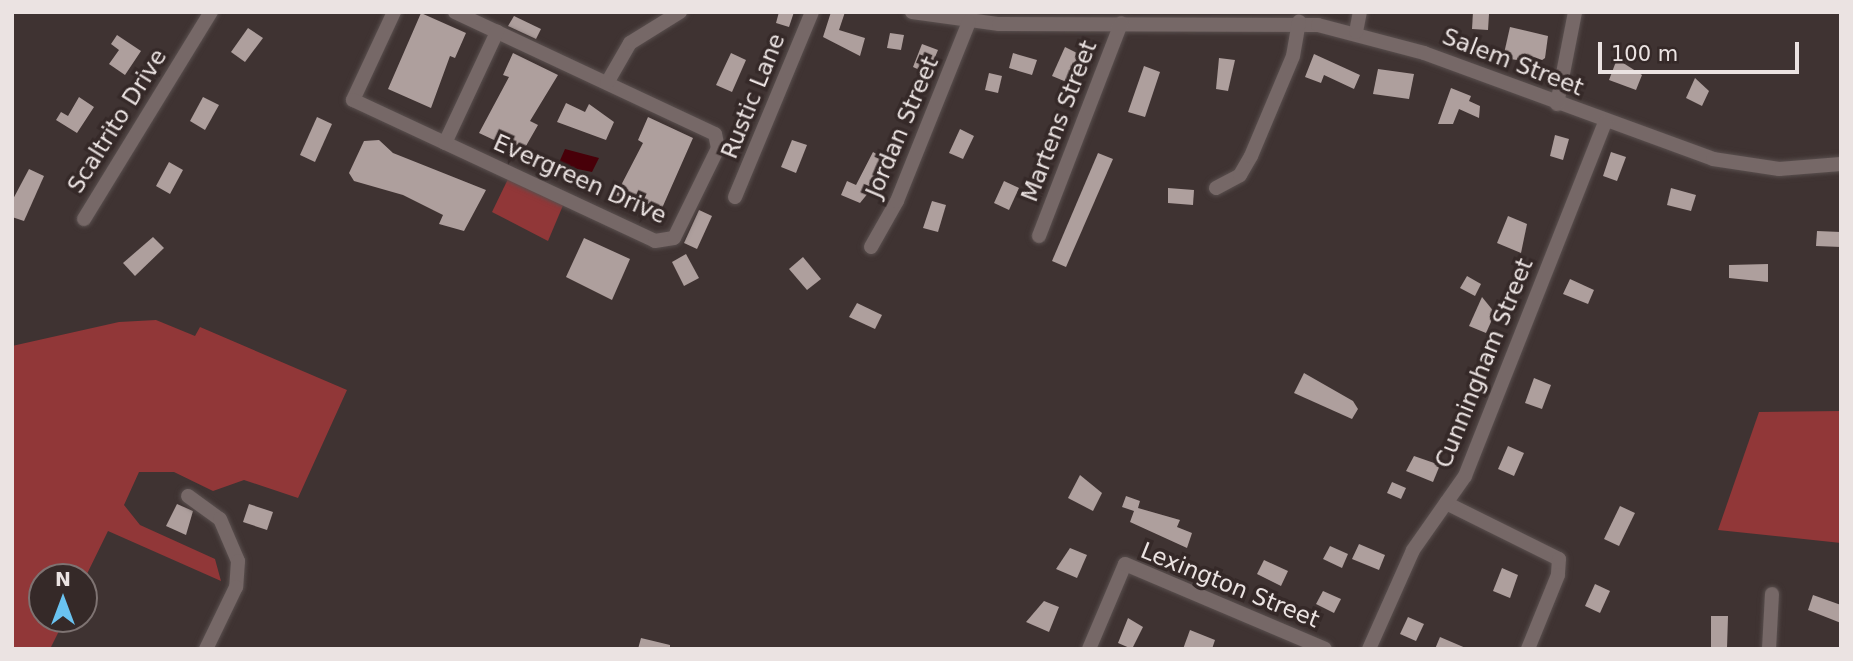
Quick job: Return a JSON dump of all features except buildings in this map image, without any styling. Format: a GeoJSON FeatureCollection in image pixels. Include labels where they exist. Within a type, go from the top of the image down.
{"type":"FeatureCollection","features":[{"type":"Feature","properties":{"kind":"street","name":"Scaltrito Drive"},"geometry":{"type":"LineString","coordinates":[[84,219],[211,12]]}},
{"type":"Feature","properties":{"kind":"street","name":"Evergreen Drive"},"geometry":{"type":"LineString","coordinates":[[394,12],[353,100],[656,241],[669,242],[718,138],[454,12]]}},
{"type":"Feature","properties":{"kind":"street"},"geometry":{"type":"LineString","coordinates":[[607,83],[630,43],[680,12]]}},
{"type":"Feature","properties":{"kind":"street","name":"Rustic Lane"},"geometry":{"type":"LineString","coordinates":[[735,197],[812,12]]}},
{"type":"Feature","properties":{"kind":"street","name":"Salem Street"},"geometry":{"type":"LineString","coordinates":[[912,12],[970,22],[1121,23],[1144,17],[1299,22],[1356,32],[1605,123],[1741,166],[1841,164]]}},
{"type":"Feature","properties":{"kind":"street"},"geometry":{"type":"LineString","coordinates":[[1356,32],[1360,12]]}},
{"type":"Feature","properties":{"kind":"street"},"geometry":{"type":"LineString","coordinates":[[1557,104],[1575,12]]}},
{"type":"Feature","properties":{"kind":"street","name":"Jordan Street"},"geometry":{"type":"LineString","coordinates":[[871,247],[897,201],[970,22]]}},
{"type":"Feature","properties":{"kind":"street"},"geometry":{"type":"LineString","coordinates":[[1216,188],[1240,175],[1251,156],[1293,56],[1299,22]]}},
{"type":"Feature","properties":{"kind":"street","name":"Martens Street"},"geometry":{"type":"LineString","coordinates":[[1039,236],[1121,23]]}},
{"type":"Feature","properties":{"kind":"street"},"geometry":{"type":"LineString","coordinates":[[445,143],[497,32]]}},
{"type":"Feature","properties":{"kind":"street","name":"Cunningham Street"},"geometry":{"type":"LineString","coordinates":[[1369,649],[1408,559],[1468,467],[1605,123]]}},
{"type":"Feature","properties":{"kind":"street"},"geometry":{"type":"LineString","coordinates":[[188,496],[205,505],[228,531],[238,561],[236,587],[206,649]]}},
{"type":"Feature","properties":{"kind":"street"},"geometry":{"type":"LineString","coordinates":[[1446,503],[1559,559],[1558,575],[1528,649]]}},
{"type":"Feature","properties":{"kind":"street","name":"Lexington Street"},"geometry":{"type":"LineString","coordinates":[[1089,649],[1125,564],[1325,649]]}},
{"type":"Feature","properties":{"kind":"street"},"geometry":{"type":"LineString","coordinates":[[1769,649],[1772,594]]}},
{"type":"Feature","properties":{"kind":"shaded area"},"geometry":{"type":"Polygon","coordinates":[[[565,149],[599,158],[592,172],[558,165],[565,149]]]}},
{"type":"Feature","properties":{"kind":"shaded area"},"geometry":{"type":"Polygon","coordinates":[[[508,179],[564,203],[548,241],[492,212],[508,179]]]}},
{"type":"Feature","properties":{"kind":"shaded area"},"geometry":{"type":"Polygon","coordinates":[[[156,320],[195,336],[200,327],[347,390],[298,498],[244,480],[213,491],[174,472],[139,472],[124,505],[140,525],[215,559],[221,581],[108,531],[92,563],[28,563],[28,633],[58,633],[50,649],[12,649],[12,346],[119,322],[156,320]]]}},
{"type":"Feature","properties":{"kind":"shaded area"},"geometry":{"type":"Polygon","coordinates":[[[1841,411],[1841,543],[1718,530],[1759,412],[1841,411]]]}}]}
